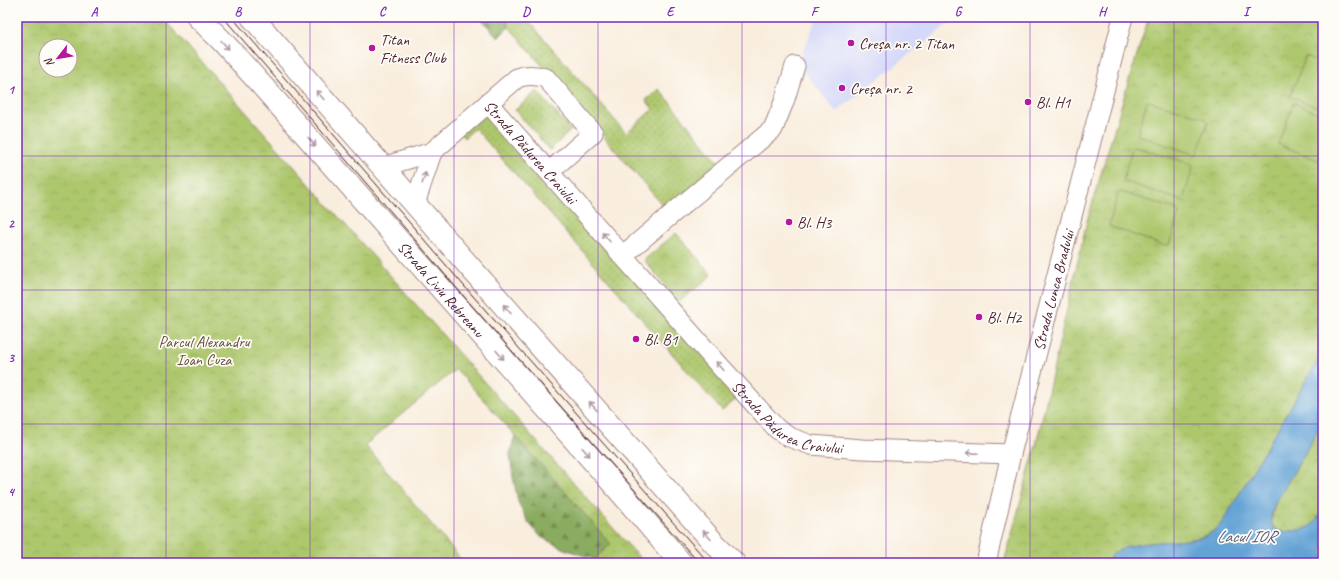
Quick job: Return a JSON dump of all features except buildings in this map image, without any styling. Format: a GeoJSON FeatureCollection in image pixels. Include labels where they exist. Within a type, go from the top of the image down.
{"type":"FeatureCollection","features":[{"type":"Feature","properties":{"kind":"main road","name":"Strada Liviu Rebreanu"},"geometry":{"type":"LineString","coordinates":[[198,17],[222,41],[266,90],[629,501],[681,563]]}},
{"type":"Feature","properties":{"kind":"main road"},"geometry":{"type":"LineString","coordinates":[[252,17],[382,167],[714,543],[734,563]]}},
{"type":"Feature","properties":{"kind":"street","name":"Strada Lunca Bradului"},"geometry":{"type":"LineString","coordinates":[[986,563],[1011,454],[1123,17]]}},
{"type":"Feature","properties":{"kind":"street"},"geometry":{"type":"LineString","coordinates":[[622,256],[773,129],[784,102],[795,66]]}},
{"type":"Feature","properties":{"kind":"street"},"geometry":{"type":"LineString","coordinates":[[488,103],[517,78],[523,75],[546,78],[593,133],[549,172]]}},
{"type":"Feature","properties":{"kind":"street","name":"Strada Pădurea Craiului"},"geometry":{"type":"LineString","coordinates":[[382,167],[432,152],[488,103],[622,256],[777,429],[789,437],[811,445],[862,449],[1011,454]]}},
{"type":"Feature","properties":{"kind":"street"},"geometry":{"type":"LineString","coordinates":[[415,204],[432,152]]}},
{"type":"Feature","properties":{"kind":"shaded area","name":"Creșa nr. 2"},"geometry":{"type":"Polygon","coordinates":[[[817,17],[957,17],[836,112],[798,64],[817,17]]]}},
{"type":"Feature","properties":{"kind":"green space","name":"Parcul Alexandru Ioan Cuza"},"geometry":{"type":"Polygon","coordinates":[[[17,17],[162,17],[644,563],[590,563],[611,544],[456,369],[365,445],[464,563],[17,563],[17,17]]]}},
{"type":"Feature","properties":{"kind":"green space"},"geometry":{"type":"Polygon","coordinates":[[[480,17],[505,17],[509,27],[498,38],[480,17]]]}},
{"type":"Feature","properties":{"kind":"green space"},"geometry":{"type":"Polygon","coordinates":[[[505,17],[525,17],[626,133],[653,109],[646,100],[659,89],[725,170],[671,215],[509,27],[505,17]]]}},
{"type":"Feature","properties":{"kind":"green space"},"geometry":{"type":"Polygon","coordinates":[[[1149,17],[1323,17],[1323,352],[1218,528],[1201,537],[1108,560],[1107,563],[1004,563],[1037,441],[1087,221],[1149,17]]]}},
{"type":"Feature","properties":{"kind":"green space"},"geometry":{"type":"Polygon","coordinates":[[[1306,56],[1323,63],[1323,109],[1290,97],[1306,56]]]}},
{"type":"Feature","properties":{"kind":"green space"},"geometry":{"type":"Polygon","coordinates":[[[537,91],[571,130],[550,150],[515,110],[537,91]]]}},
{"type":"Feature","properties":{"kind":"green space"},"geometry":{"type":"Polygon","coordinates":[[[1149,101],[1205,118],[1208,122],[1196,155],[1137,135],[1147,102],[1149,101]]]}},
{"type":"Feature","properties":{"kind":"green space"},"geometry":{"type":"Polygon","coordinates":[[[1294,103],[1323,115],[1323,162],[1278,144],[1294,103]]]}},
{"type":"Feature","properties":{"kind":"green space"},"geometry":{"type":"Polygon","coordinates":[[[488,110],[741,395],[722,411],[475,128],[464,138],[460,133],[488,110]]]}},
{"type":"Feature","properties":{"kind":"green space"},"geometry":{"type":"Polygon","coordinates":[[[1135,147],[1191,164],[1193,168],[1183,200],[1181,201],[1123,181],[1132,148],[1135,147]]]}},
{"type":"Feature","properties":{"kind":"green space"},"geometry":{"type":"Polygon","coordinates":[[[1121,192],[1176,209],[1179,213],[1169,245],[1162,245],[1109,226],[1118,193],[1121,192]]]}},
{"type":"Feature","properties":{"kind":"green space"},"geometry":{"type":"Polygon","coordinates":[[[676,233],[712,275],[679,302],[644,260],[676,233]]]}},
{"type":"Feature","properties":{"kind":"green space"},"geometry":{"type":"Polygon","coordinates":[[[1323,422],[1323,510],[1314,523],[1306,529],[1285,532],[1277,531],[1271,521],[1275,504],[1323,422]]]}},
{"type":"Feature","properties":{"kind":"green space"},"geometry":{"type":"Polygon","coordinates":[[[515,435],[625,542],[600,561],[564,549],[541,537],[528,522],[518,502],[510,454],[515,435]]]}},
{"type":"Feature","properties":{"kind":"water","name":"Lacul IOR"},"geometry":{"type":"Polygon","coordinates":[[[1323,352],[1323,422],[1275,504],[1271,521],[1274,528],[1278,530],[1291,531],[1303,529],[1314,524],[1323,510],[1323,563],[1107,563],[1113,554],[1124,548],[1196,538],[1207,535],[1217,528],[1222,523],[1323,352]]]}},
{"type":"Feature","properties":{"kind":"tram line"},"geometry":{"type":"LineString","coordinates":[[223,17],[460,292],[699,563]]}},
{"type":"Feature","properties":{"kind":"tram line"},"geometry":{"type":"LineString","coordinates":[[232,17],[465,287],[709,563]]}},
{"type":"Feature","properties":{"kind":"place","name":"Creșa nr. 2 Titan"},"geometry":{"type":"Point","coordinates":[851,43]}},
{"type":"Feature","properties":{"kind":"place","name":"Titan Fitness Club"},"geometry":{"type":"Point","coordinates":[372,48]}},
{"type":"Feature","properties":{"kind":"place","name":"Creșa nr. 2"},"geometry":{"type":"Point","coordinates":[842,88]}},
{"type":"Feature","properties":{"kind":"place","name":"Bl. H1"},"geometry":{"type":"Point","coordinates":[1028,102]}},
{"type":"Feature","properties":{"kind":"place","name":"Bl. H3"},"geometry":{"type":"Point","coordinates":[789,222]}},
{"type":"Feature","properties":{"kind":"place","name":"Bl. H2"},"geometry":{"type":"Point","coordinates":[979,317]}},
{"type":"Feature","properties":{"kind":"place","name":"Bl. B1"},"geometry":{"type":"Point","coordinates":[636,339]}}]}
